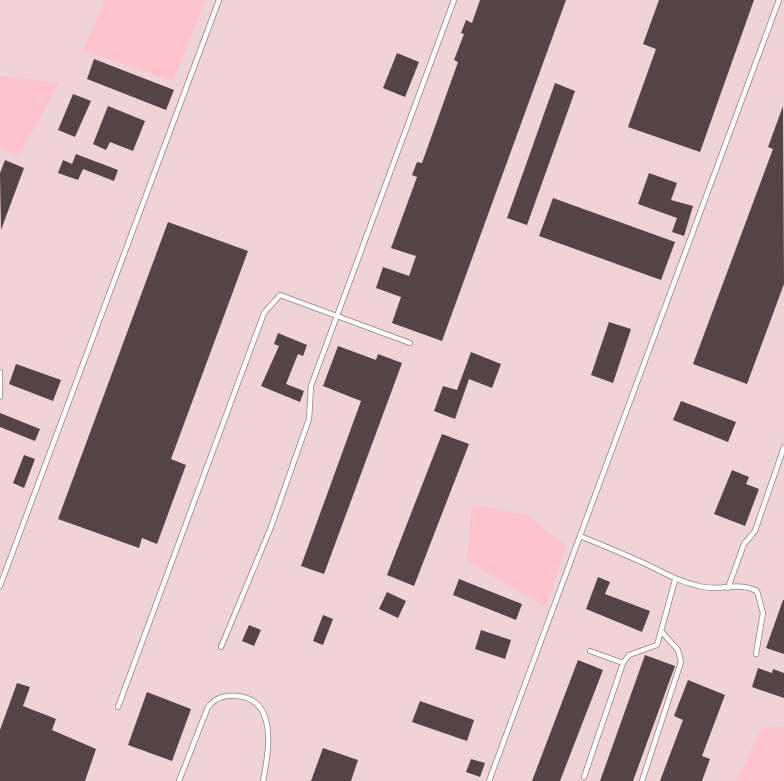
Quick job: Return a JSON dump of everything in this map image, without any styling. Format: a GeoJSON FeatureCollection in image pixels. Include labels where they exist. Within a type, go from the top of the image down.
{"type":"FeatureCollection","features":[{"type":"Feature","properties":{"kind":"lane"},"geometry":{"type":"LineString","coordinates":[[0,586],[219,0]]}},
{"type":"Feature","properties":{"kind":"lane"},"geometry":{"type":"LineString","coordinates":[[221,647],[271,527],[309,419],[311,386],[454,0]]}},
{"type":"Feature","properties":{"kind":"lane"},"geometry":{"type":"LineString","coordinates":[[489,781],[779,0]]}},
{"type":"Feature","properties":{"kind":"lane"},"geometry":{"type":"LineString","coordinates":[[118,707],[264,313],[280,295],[410,344]]}},
{"type":"Feature","properties":{"kind":"lane"},"geometry":{"type":"LineString","coordinates":[[0,372],[0,397]]}},
{"type":"Feature","properties":{"kind":"lane"},"geometry":{"type":"LineString","coordinates":[[728,588],[744,544],[755,531],[784,447]]}},
{"type":"Feature","properties":{"kind":"lane"},"geometry":{"type":"LineString","coordinates":[[580,536],[654,567],[675,580],[703,588],[748,586],[757,591],[761,599],[762,633],[756,654]]}},
{"type":"Feature","properties":{"kind":"lane"},"geometry":{"type":"LineString","coordinates":[[584,777],[623,663],[629,655],[657,645],[675,580]]}},
{"type":"Feature","properties":{"kind":"lane"},"geometry":{"type":"LineString","coordinates":[[642,781],[682,657],[661,631]]}},
{"type":"Feature","properties":{"kind":"lane"},"geometry":{"type":"LineString","coordinates":[[590,651],[623,663]]}},
{"type":"Feature","properties":{"kind":"lane"},"geometry":{"type":"LineString","coordinates":[[179,781],[208,707],[213,700],[234,695],[246,697],[257,703],[264,712],[268,742],[263,781]]}},
{"type":"Feature","properties":{"kind":"shaded area"},"geometry":{"type":"Polygon","coordinates":[[[0,0],[784,0],[784,781],[0,781],[0,0]]]}},
{"type":"Feature","properties":{"kind":"shaded area"},"geometry":{"type":"Polygon","coordinates":[[[105,0],[205,0],[173,81],[83,50],[105,0]]]}},
{"type":"Feature","properties":{"kind":"shaded area"},"geometry":{"type":"Polygon","coordinates":[[[0,76],[59,83],[19,155],[0,149],[0,76]]]}},
{"type":"Feature","properties":{"kind":"shaded area"},"geometry":{"type":"Polygon","coordinates":[[[472,505],[527,515],[566,546],[546,607],[467,561],[472,505]]]}},
{"type":"Feature","properties":{"kind":"shaded area"},"geometry":{"type":"Polygon","coordinates":[[[784,727],[784,781],[736,781],[762,728],[784,727]]]}},
{"type":"Feature","properties":{"kind":"building"},"geometry":{"type":"Polygon","coordinates":[[[480,0],[566,0],[442,341],[392,323],[401,297],[376,288],[383,267],[409,276],[416,256],[391,248],[417,177],[412,175],[417,162],[422,163],[458,62],[454,60],[464,34],[461,33],[466,20],[472,23],[480,0]]]}},
{"type":"Feature","properties":{"kind":"building"},"geometry":{"type":"Polygon","coordinates":[[[659,0],[754,0],[700,152],[628,127],[656,49],[643,44],[659,0]]]}},
{"type":"Feature","properties":{"kind":"building"},"geometry":{"type":"Polygon","coordinates":[[[397,53],[419,62],[405,97],[383,88],[397,53]]]}},
{"type":"Feature","properties":{"kind":"building"},"geometry":{"type":"Polygon","coordinates":[[[94,59],[174,90],[166,110],[87,79],[94,59]]]}},
{"type":"Feature","properties":{"kind":"building"},"geometry":{"type":"Polygon","coordinates":[[[555,83],[575,91],[527,225],[507,218],[555,83]]]}},
{"type":"Feature","properties":{"kind":"building"},"geometry":{"type":"Polygon","coordinates":[[[73,94],[91,101],[75,137],[58,130],[73,94]]]}},
{"type":"Feature","properties":{"kind":"building"},"geometry":{"type":"Polygon","coordinates":[[[108,106],[145,121],[133,151],[110,142],[106,150],[93,144],[108,106]]]}},
{"type":"Feature","properties":{"kind":"building"},"geometry":{"type":"Polygon","coordinates":[[[783,106],[784,284],[747,384],[693,364],[773,149],[768,147],[783,106]]]}},
{"type":"Feature","properties":{"kind":"building"},"geometry":{"type":"Polygon","coordinates":[[[76,154],[118,170],[114,181],[83,169],[78,180],[58,173],[63,160],[72,164],[76,154]]]}},
{"type":"Feature","properties":{"kind":"building"},"geometry":{"type":"Polygon","coordinates":[[[5,160],[24,168],[1,230],[0,173],[5,160]]]}},
{"type":"Feature","properties":{"kind":"building"},"geometry":{"type":"Polygon","coordinates":[[[649,173],[677,183],[671,200],[693,206],[684,236],[672,232],[677,218],[638,204],[649,173]]]}},
{"type":"Feature","properties":{"kind":"building"},"geometry":{"type":"Polygon","coordinates":[[[553,198],[675,242],[661,280],[539,236],[553,198]]]}},
{"type":"Feature","properties":{"kind":"building"},"geometry":{"type":"Polygon","coordinates":[[[168,222],[248,251],[171,459],[186,465],[157,544],[142,538],[139,548],[58,519],[168,222]]]}},
{"type":"Feature","properties":{"kind":"building"},"geometry":{"type":"Polygon","coordinates":[[[609,322],[631,329],[613,383],[591,375],[609,322]]]}},
{"type":"Feature","properties":{"kind":"building"},"geometry":{"type":"Polygon","coordinates":[[[278,333],[307,345],[303,356],[298,354],[286,384],[304,391],[300,402],[261,386],[279,346],[274,344],[278,333]]]}},
{"type":"Feature","properties":{"kind":"building"},"geometry":{"type":"Polygon","coordinates":[[[338,346],[376,360],[378,354],[402,363],[324,574],[301,566],[361,401],[323,386],[338,346]]]}},
{"type":"Feature","properties":{"kind":"building"},"geometry":{"type":"Polygon","coordinates":[[[471,352],[501,364],[492,388],[469,379],[455,419],[434,411],[443,386],[457,390],[471,352]]]}},
{"type":"Feature","properties":{"kind":"building"},"geometry":{"type":"Polygon","coordinates":[[[16,364],[61,380],[53,401],[9,384],[16,364]]]}},
{"type":"Feature","properties":{"kind":"building"},"geometry":{"type":"Polygon","coordinates":[[[681,401],[736,422],[728,442],[673,420],[681,401]]]}},
{"type":"Feature","properties":{"kind":"building"},"geometry":{"type":"Polygon","coordinates":[[[0,413],[40,429],[35,441],[0,427],[0,413]]]}},
{"type":"Feature","properties":{"kind":"building"},"geometry":{"type":"Polygon","coordinates":[[[442,434],[469,444],[414,586],[387,575],[442,434]]]}},
{"type":"Feature","properties":{"kind":"building"},"geometry":{"type":"Polygon","coordinates":[[[24,455],[35,459],[24,488],[13,483],[24,455]]]}},
{"type":"Feature","properties":{"kind":"building"},"geometry":{"type":"Polygon","coordinates":[[[732,470],[749,477],[746,484],[759,489],[745,526],[714,514],[732,470]]]}},
{"type":"Feature","properties":{"kind":"building"},"geometry":{"type":"Polygon","coordinates":[[[598,577],[610,582],[605,594],[650,611],[642,632],[586,609],[598,577]]]}},
{"type":"Feature","properties":{"kind":"building"},"geometry":{"type":"Polygon","coordinates":[[[459,579],[522,604],[516,620],[453,595],[459,579]]]}},
{"type":"Feature","properties":{"kind":"building"},"geometry":{"type":"Polygon","coordinates":[[[387,592],[406,601],[398,618],[379,609],[387,592]]]}},
{"type":"Feature","properties":{"kind":"building"},"geometry":{"type":"Polygon","coordinates":[[[784,600],[784,654],[766,648],[784,600]]]}},
{"type":"Feature","properties":{"kind":"building"},"geometry":{"type":"Polygon","coordinates":[[[323,615],[333,619],[323,645],[313,641],[323,615]]]}},
{"type":"Feature","properties":{"kind":"building"},"geometry":{"type":"Polygon","coordinates":[[[249,625],[261,630],[254,646],[242,641],[249,625]]]}},
{"type":"Feature","properties":{"kind":"building"},"geometry":{"type":"Polygon","coordinates":[[[481,630],[511,640],[505,659],[475,649],[481,630]]]}},
{"type":"Feature","properties":{"kind":"building"},"geometry":{"type":"Polygon","coordinates":[[[645,655],[675,666],[633,781],[600,781],[645,655]]]}},
{"type":"Feature","properties":{"kind":"building"},"geometry":{"type":"Polygon","coordinates":[[[578,660],[603,670],[560,781],[532,781],[578,660]]]}},
{"type":"Feature","properties":{"kind":"building"},"geometry":{"type":"Polygon","coordinates":[[[758,668],[772,673],[773,669],[784,673],[784,698],[752,687],[758,668]]]}},
{"type":"Feature","properties":{"kind":"building"},"geometry":{"type":"Polygon","coordinates":[[[688,680],[725,695],[702,756],[710,759],[702,781],[660,781],[683,720],[674,716],[688,680]]]}},
{"type":"Feature","properties":{"kind":"building"},"geometry":{"type":"Polygon","coordinates":[[[17,683],[30,687],[23,706],[56,719],[52,730],[96,749],[85,781],[0,781],[0,730],[17,683]]]}},
{"type":"Feature","properties":{"kind":"building"},"geometry":{"type":"Polygon","coordinates":[[[147,692],[191,709],[172,761],[128,745],[147,692]]]}},
{"type":"Feature","properties":{"kind":"building"},"geometry":{"type":"Polygon","coordinates":[[[420,701],[474,720],[467,741],[412,722],[420,701]]]}},
{"type":"Feature","properties":{"kind":"building"},"geometry":{"type":"Polygon","coordinates":[[[323,748],[358,760],[351,781],[311,781],[323,748]]]}},
{"type":"Feature","properties":{"kind":"building"},"geometry":{"type":"Polygon","coordinates":[[[471,759],[485,763],[480,777],[466,772],[471,759]]]}}]}
